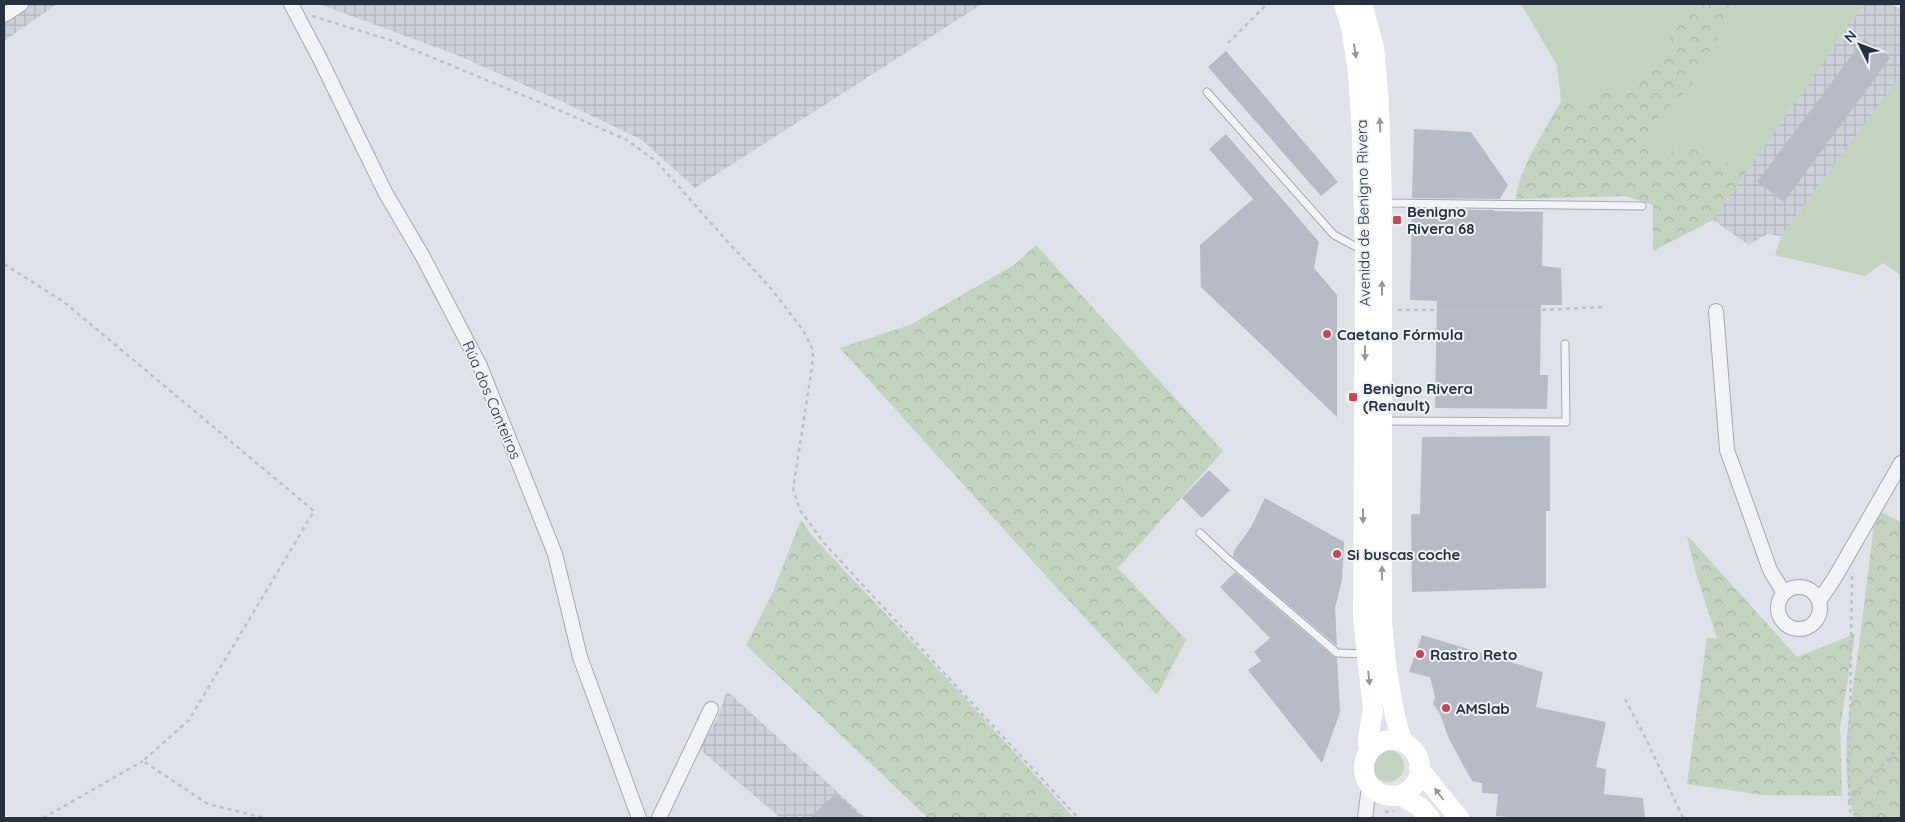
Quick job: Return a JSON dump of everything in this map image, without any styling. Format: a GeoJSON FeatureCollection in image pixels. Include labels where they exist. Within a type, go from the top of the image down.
{"type":"FeatureCollection","features":[{"type":"Feature","properties":{"kind":"main road","name":"Avenida de Benigno Rivera"},"geometry":{"type":"LineString","coordinates":[[1344,4],[1351,27],[1358,72],[1362,134],[1365,252],[1363,619],[1373,710],[1368,739],[1368,752]]}},
{"type":"Feature","properties":{"kind":"main road","name":"Avenida de Benigno Rivera"},"geometry":{"type":"LineString","coordinates":[[1362,4],[1374,48],[1379,103],[1382,203],[1382,621],[1386,674],[1402,742]]}},
{"type":"Feature","properties":{"kind":"main road"},"geometry":{"type":"LineString","coordinates":[[1420,769],[1414,785],[1400,795],[1390,796],[1372,788],[1364,771],[1368,752],[1373,747],[1387,740],[1402,742],[1415,752],[1420,769],[1459,818]]}},
{"type":"Feature","properties":{"kind":"main road"},"geometry":{"type":"LineString","coordinates":[[1400,795],[1420,807],[1430,818]]}},
{"type":"Feature","properties":{"kind":"street"},"geometry":{"type":"LineString","coordinates":[[4,15],[21,4]]}},
{"type":"Feature","properties":{"kind":"street","name":"Rúa dos Canteiros"},"geometry":{"type":"LineString","coordinates":[[292,7],[319,57],[385,192],[480,366],[555,554],[580,656],[640,818]]}},
{"type":"Feature","properties":{"kind":"street"},"geometry":{"type":"LineString","coordinates":[[1716,311],[1727,450],[1770,570],[1784,593]]}},
{"type":"Feature","properties":{"kind":"street"},"geometry":{"type":"LineString","coordinates":[[1819,601],[1834,579],[1901,463]]}},
{"type":"Feature","properties":{"kind":"street"},"geometry":{"type":"LineString","coordinates":[[1794,587],[1812,591],[1819,601],[1820,607],[1817,620],[1807,628],[1794,629],[1788,627],[1780,617],[1778,605],[1784,593],[1794,587]]}},
{"type":"Feature","properties":{"kind":"street"},"geometry":{"type":"LineString","coordinates":[[659,818],[711,709]]}},
{"type":"Feature","properties":{"kind":"street"},"geometry":{"type":"LineString","coordinates":[[1366,818],[1368,794],[1372,788]]}},
{"type":"Feature","properties":{"kind":"lane"},"geometry":{"type":"LineString","coordinates":[[1207,92],[1334,235],[1365,252]]}},
{"type":"Feature","properties":{"kind":"lane"},"geometry":{"type":"LineString","coordinates":[[1382,203],[1642,206]]}},
{"type":"Feature","properties":{"kind":"lane"},"geometry":{"type":"LineString","coordinates":[[1382,420],[1566,422],[1565,344]]}},
{"type":"Feature","properties":{"kind":"lane"},"geometry":{"type":"LineString","coordinates":[[1200,533],[1228,560],[1337,653],[1366,654]]}},
{"type":"Feature","properties":{"kind":"path"},"geometry":{"type":"LineString","coordinates":[[1228,43],[1267,4]]}},
{"type":"Feature","properties":{"kind":"path"},"geometry":{"type":"LineString","coordinates":[[292,7],[390,40],[561,111],[627,140],[658,162],[769,286],[803,330],[813,350],[793,489],[800,510],[824,543],[1078,818]]}},
{"type":"Feature","properties":{"kind":"path"},"geometry":{"type":"LineString","coordinates":[[4,264],[64,302],[314,511],[189,720],[142,762],[43,818]]}},
{"type":"Feature","properties":{"kind":"path"},"geometry":{"type":"LineString","coordinates":[[1382,310],[1539,310],[1604,307]]}},
{"type":"Feature","properties":{"kind":"path"},"geometry":{"type":"LineString","coordinates":[[1850,818],[1852,575]]}},
{"type":"Feature","properties":{"kind":"path"},"geometry":{"type":"LineString","coordinates":[[1625,699],[1683,818]]}},
{"type":"Feature","properties":{"kind":"path"},"geometry":{"type":"LineString","coordinates":[[1849,801],[1901,745]]}},
{"type":"Feature","properties":{"kind":"path"},"geometry":{"type":"LineString","coordinates":[[142,762],[208,804],[265,818]]}},
{"type":"Feature","properties":{"kind":"shaded area"},"geometry":{"type":"Polygon","coordinates":[[[4,4],[57,4],[4,41],[4,4]]]}},
{"type":"Feature","properties":{"kind":"shaded area"},"geometry":{"type":"Polygon","coordinates":[[[319,4],[982,4],[695,188],[642,140],[457,55],[319,4]]]}},
{"type":"Feature","properties":{"kind":"shaded area"},"geometry":{"type":"Polygon","coordinates":[[[1863,4],[1891,4],[1901,9],[1901,75],[1781,236],[1767,234],[1749,245],[1713,220],[1863,4]]]}},
{"type":"Feature","properties":{"kind":"shaded area"},"geometry":{"type":"Polygon","coordinates":[[[727,691],[866,818],[781,818],[699,749],[717,719],[727,691]]]}},
{"type":"Feature","properties":{"kind":"green space"},"geometry":{"type":"Polygon","coordinates":[[[1521,4],[1688,4],[1650,76],[1617,91],[1561,101],[1557,65],[1521,4]]]}},
{"type":"Feature","properties":{"kind":"green space"},"geometry":{"type":"Polygon","coordinates":[[[1688,4],[1736,4],[1692,85],[1659,117],[1644,140],[1659,154],[1694,149],[1748,170],[1713,220],[1653,251],[1653,205],[1625,196],[1516,199],[1521,176],[1561,101],[1617,91],[1650,76],[1688,4]]]}},
{"type":"Feature","properties":{"kind":"green space"},"geometry":{"type":"Polygon","coordinates":[[[1736,4],[1863,4],[1748,170],[1694,149],[1659,154],[1644,140],[1659,117],[1692,85],[1736,4]]]}},
{"type":"Feature","properties":{"kind":"green space"},"geometry":{"type":"Polygon","coordinates":[[[1901,75],[1901,275],[1883,263],[1865,276],[1775,255],[1781,236],[1901,75]]]}},
{"type":"Feature","properties":{"kind":"green space"},"geometry":{"type":"Polygon","coordinates":[[[1036,245],[1223,451],[1118,568],[1186,640],[1157,695],[1046,576],[840,348],[910,325],[1014,265],[1036,245]]]}},
{"type":"Feature","properties":{"kind":"green space"},"geometry":{"type":"Polygon","coordinates":[[[1876,510],[1901,522],[1901,818],[1854,818],[1847,774],[1846,752],[1850,711],[1876,510]]]}},
{"type":"Feature","properties":{"kind":"green space"},"geometry":{"type":"Polygon","coordinates":[[[801,520],[812,536],[964,697],[1074,818],[928,818],[746,645],[772,594],[801,520]]]}},
{"type":"Feature","properties":{"kind":"green space"},"geometry":{"type":"Polygon","coordinates":[[[1687,535],[1797,657],[1855,634],[1840,728],[1842,796],[1763,795],[1687,784],[1707,638],[1717,638],[1695,570],[1687,535]]]}},
{"type":"Feature","properties":{"kind":"green space"},"geometry":{"type":"Polygon","coordinates":[[[1388,750],[1394,751],[1399,755],[1403,760],[1403,772],[1399,777],[1394,781],[1388,782],[1382,781],[1377,777],[1373,772],[1372,766],[1373,760],[1377,755],[1382,751],[1388,750]]]}},
{"type":"Feature","properties":{"kind":"building"},"geometry":{"type":"Polygon","coordinates":[[[1864,39],[1890,58],[1784,202],[1757,182],[1864,39]]]}},
{"type":"Feature","properties":{"kind":"building"},"geometry":{"type":"Polygon","coordinates":[[[1226,51],[1338,182],[1321,196],[1208,67],[1226,51]]]}},
{"type":"Feature","properties":{"kind":"building"},"geometry":{"type":"Polygon","coordinates":[[[1414,129],[1471,132],[1508,185],[1500,199],[1412,198],[1414,129]]]}},
{"type":"Feature","properties":{"kind":"building"},"geometry":{"type":"Polygon","coordinates":[[[1226,134],[1319,242],[1314,268],[1337,295],[1337,417],[1201,287],[1200,245],[1253,199],[1209,149],[1226,134]]]}},
{"type":"Feature","properties":{"kind":"building"},"geometry":{"type":"Polygon","coordinates":[[[1412,209],[1543,212],[1542,266],[1561,268],[1562,305],[1541,305],[1540,375],[1548,375],[1547,409],[1435,408],[1437,301],[1410,300],[1412,209]]]}},
{"type":"Feature","properties":{"kind":"building"},"geometry":{"type":"Polygon","coordinates":[[[1550,436],[1550,511],[1546,511],[1546,588],[1412,592],[1411,514],[1420,514],[1422,437],[1550,436]]]}},
{"type":"Feature","properties":{"kind":"building"},"geometry":{"type":"Polygon","coordinates":[[[1209,470],[1230,490],[1202,518],[1182,498],[1209,470]]]}},
{"type":"Feature","properties":{"kind":"building"},"geometry":{"type":"Polygon","coordinates":[[[1265,498],[1344,542],[1342,580],[1335,608],[1337,646],[1233,557],[1234,551],[1251,527],[1265,498]]]}},
{"type":"Feature","properties":{"kind":"building"},"geometry":{"type":"Polygon","coordinates":[[[1235,572],[1337,658],[1340,712],[1322,763],[1248,670],[1261,661],[1254,652],[1270,638],[1220,587],[1235,572]]]}},
{"type":"Feature","properties":{"kind":"building"},"geometry":{"type":"Polygon","coordinates":[[[1422,635],[1543,672],[1536,707],[1606,722],[1596,767],[1606,769],[1604,794],[1643,798],[1645,818],[1521,818],[1496,816],[1498,794],[1482,793],[1482,783],[1472,781],[1449,739],[1440,714],[1433,704],[1435,697],[1430,677],[1409,672],[1422,635]]]}},
{"type":"Feature","properties":{"kind":"building"},"geometry":{"type":"Polygon","coordinates":[[[836,793],[863,818],[810,818],[836,793]]]}},
{"type":"Feature","properties":{"kind":"place","name":"Benigno Rivera 68"},"geometry":{"type":"Point","coordinates":[1397,220]}},
{"type":"Feature","properties":{"kind":"place","name":"Caetano Fórmula"},"geometry":{"type":"Point","coordinates":[1327,334]}},
{"type":"Feature","properties":{"kind":"place","name":"Benigno Rivera (Renault)"},"geometry":{"type":"Point","coordinates":[1353,397]}},
{"type":"Feature","properties":{"kind":"place","name":"Si buscas coche"},"geometry":{"type":"Point","coordinates":[1337,554]}},
{"type":"Feature","properties":{"kind":"place","name":"Rastro Reto"},"geometry":{"type":"Point","coordinates":[1420,654]}},
{"type":"Feature","properties":{"kind":"place","name":"AMSlab"},"geometry":{"type":"Point","coordinates":[1446,708]}}]}
